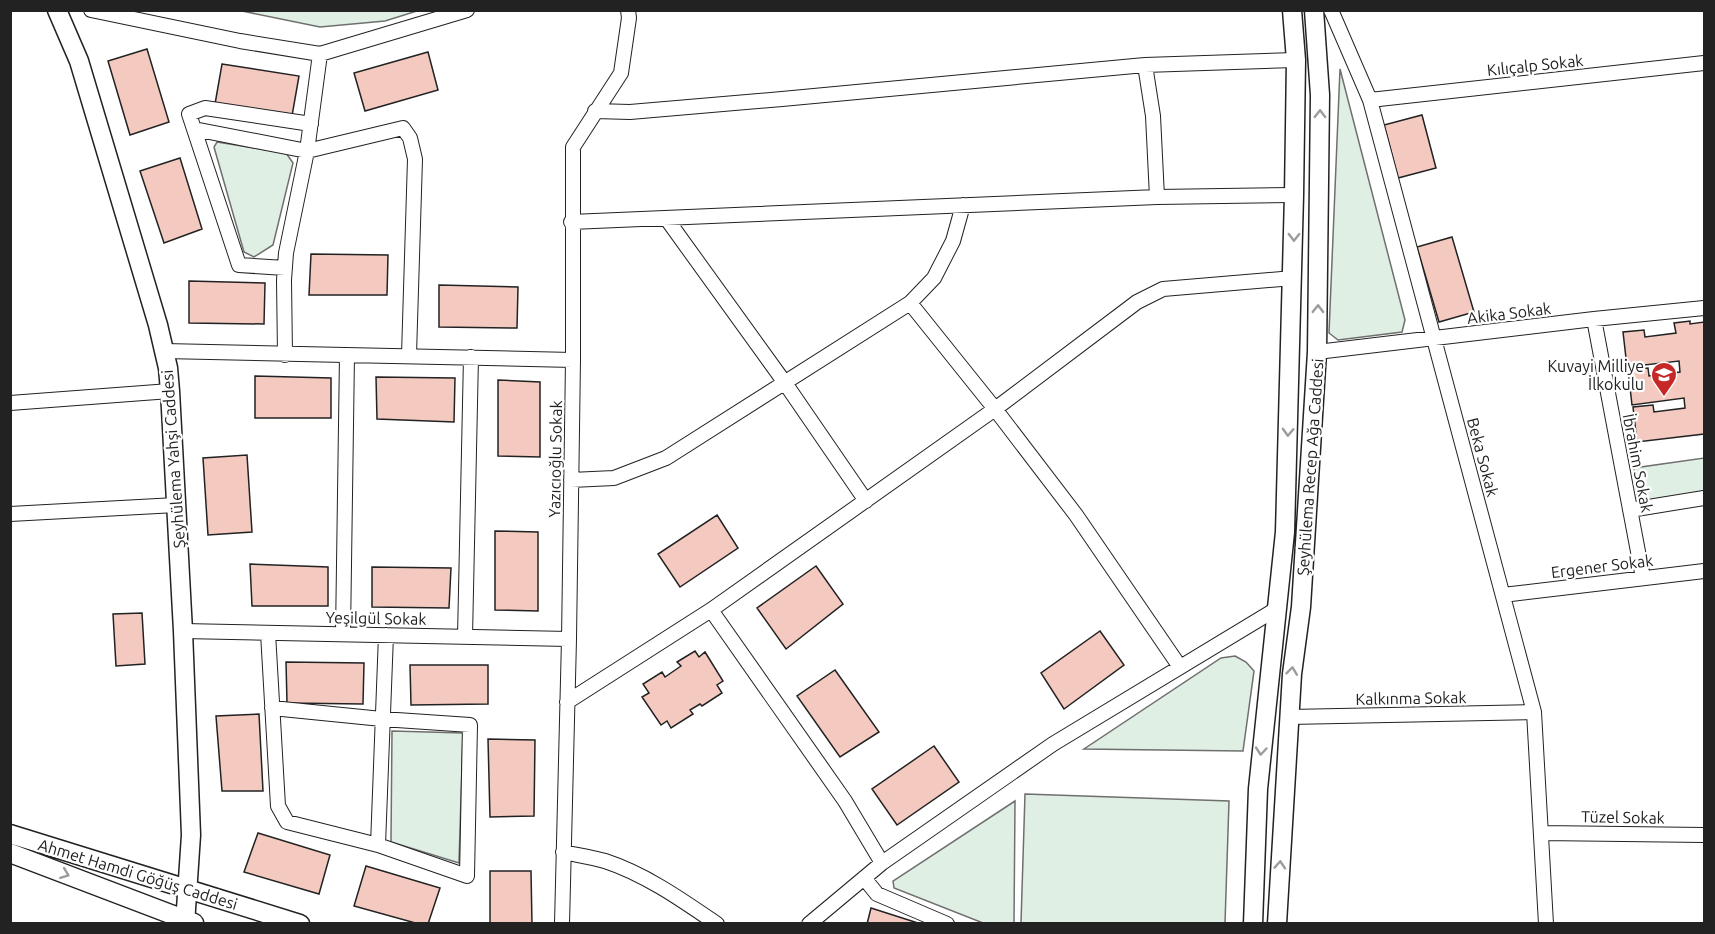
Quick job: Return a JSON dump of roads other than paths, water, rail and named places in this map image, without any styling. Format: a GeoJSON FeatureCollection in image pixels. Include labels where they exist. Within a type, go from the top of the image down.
{"type":"FeatureCollection","features":[{"type":"Feature","properties":{"kind":"street","name":"Şeyhülema Yahşi Caddesi"},"geometry":{"type":"LineString","coordinates":[[57,10],[79,61],[164,351],[170,391],[191,835],[187,890],[189,922]]}},
{"type":"Feature","properties":{"kind":"street"},"geometry":{"type":"LineString","coordinates":[[91,10],[240,41],[320,54],[467,10]]}},
{"type":"Feature","properties":{"kind":"street","name":"Yazıcıoğlu Sokak"},"geometry":{"type":"LineString","coordinates":[[562,924],[573,360],[571,222],[573,147],[621,73],[629,18],[628,10]]}},
{"type":"Feature","properties":{"kind":"street","name":"Şeyhülema Recep Ağa Caddesi"},"geometry":{"type":"LineString","coordinates":[[1253,924],[1258,789],[1285,532],[1293,278],[1296,60],[1292,10]]}},
{"type":"Feature","properties":{"kind":"street","name":"Şeyhülema Recep Ağa Caddesi"},"geometry":{"type":"LineString","coordinates":[[1277,924],[1292,674],[1301,607],[1317,352],[1320,96],[1314,10]]}},
{"type":"Feature","properties":{"kind":"street","name":"Beka Sokak"},"geometry":{"type":"LineString","coordinates":[[1331,10],[1370,100],[1534,712],[1546,924]]}},
{"type":"Feature","properties":{"kind":"street"},"geometry":{"type":"LineString","coordinates":[[285,355],[286,253],[307,151],[320,54]]}},
{"type":"Feature","properties":{"kind":"street"},"geometry":{"type":"LineString","coordinates":[[595,111],[630,112],[1145,65],[1296,60]]}},
{"type":"Feature","properties":{"kind":"street","name":"Kılıçalp Sokak"},"geometry":{"type":"LineString","coordinates":[[1370,100],[1704,63]]}},
{"type":"Feature","properties":{"kind":"street"},"geometry":{"type":"LineString","coordinates":[[1145,65],[1153,116],[1156,197]]}},
{"type":"Feature","properties":{"kind":"street"},"geometry":{"type":"LineString","coordinates":[[285,268],[239,265],[189,114],[205,108],[311,124]]}},
{"type":"Feature","properties":{"kind":"street"},"geometry":{"type":"LineString","coordinates":[[194,129],[307,151],[403,128],[409,134],[415,159],[409,355]]}},
{"type":"Feature","properties":{"kind":"street"},"geometry":{"type":"LineString","coordinates":[[571,222],[1156,197],[1294,195]]}},
{"type":"Feature","properties":{"kind":"street"},"geometry":{"type":"LineString","coordinates":[[571,480],[614,478],[666,458],[910,303],[934,278],[939,269],[954,241],[963,205]]}},
{"type":"Feature","properties":{"kind":"street"},"geometry":{"type":"LineString","coordinates":[[666,218],[785,382],[866,501]]}},
{"type":"Feature","properties":{"kind":"street"},"geometry":{"type":"LineString","coordinates":[[567,702],[711,610],[995,409],[1137,302],[1163,289],[1293,278]]}},
{"type":"Feature","properties":{"kind":"street"},"geometry":{"type":"LineString","coordinates":[[910,303],[1076,515],[1180,667]]}},
{"type":"Feature","properties":{"kind":"street","name":"Akika Sokak"},"geometry":{"type":"LineString","coordinates":[[1317,352],[1704,308]]}},
{"type":"Feature","properties":{"kind":"street","name":"İbrahim Sokak"},"geometry":{"type":"LineString","coordinates":[[1594,319],[1643,578]]}},
{"type":"Feature","properties":{"kind":"street"},"geometry":{"type":"LineString","coordinates":[[164,351],[573,360]]}},
{"type":"Feature","properties":{"kind":"street"},"geometry":{"type":"LineString","coordinates":[[343,634],[347,355]]}},
{"type":"Feature","properties":{"kind":"street"},"geometry":{"type":"LineString","coordinates":[[465,637],[471,357]]}},
{"type":"Feature","properties":{"kind":"street"},"geometry":{"type":"LineString","coordinates":[[10,403],[170,391]]}},
{"type":"Feature","properties":{"kind":"street"},"geometry":{"type":"LineString","coordinates":[[1630,510],[1704,498]]}},
{"type":"Feature","properties":{"kind":"street"},"geometry":{"type":"LineString","coordinates":[[10,513],[176,505]]}},
{"type":"Feature","properties":{"kind":"street","name":"Ergener Sokak"},"geometry":{"type":"LineString","coordinates":[[1503,595],[1704,571]]}},
{"type":"Feature","properties":{"kind":"street"},"geometry":{"type":"LineString","coordinates":[[809,924],[882,862],[1053,744],[1278,609]]}},
{"type":"Feature","properties":{"kind":"street"},"geometry":{"type":"LineString","coordinates":[[711,610],[845,801],[882,862]]}},
{"type":"Feature","properties":{"kind":"street","name":"Yeşilgül Sokak"},"geometry":{"type":"LineString","coordinates":[[183,631],[569,639]]}},
{"type":"Feature","properties":{"kind":"street"},"geometry":{"type":"LineString","coordinates":[[268,633],[272,708],[278,806],[286,822],[378,845],[467,876],[470,725],[272,708]]}},
{"type":"Feature","properties":{"kind":"street"},"geometry":{"type":"LineString","coordinates":[[378,845],[386,635]]}},
{"type":"Feature","properties":{"kind":"street","name":"Kalkınma Sokak"},"geometry":{"type":"LineString","coordinates":[[1289,717],[1534,712]]}},
{"type":"Feature","properties":{"kind":"street","name":"Tüzel Sokak"},"geometry":{"type":"LineString","coordinates":[[1542,833],[1704,835]]}},
{"type":"Feature","properties":{"kind":"street","name":"Ahmet Hamdi Göğüş Caddesi"},"geometry":{"type":"LineString","coordinates":[[10,834],[300,924]]}},
{"type":"Feature","properties":{"kind":"street"},"geometry":{"type":"LineString","coordinates":[[563,852],[606,862],[641,877],[674,895],[717,924]]}},
{"type":"Feature","properties":{"kind":"street","name":"Ahmet Hamdi Göğüş Caddesi"},"geometry":{"type":"LineString","coordinates":[[10,854],[189,922]]}},
{"type":"Feature","properties":{"kind":"street"},"geometry":{"type":"LineString","coordinates":[[864,878],[877,894],[947,924]]}},
{"type":"Feature","properties":{"kind":"place","name":"Kuvayi Milliye İlkokulu"},"geometry":{"type":"Point","coordinates":[1664,398]}}]}
